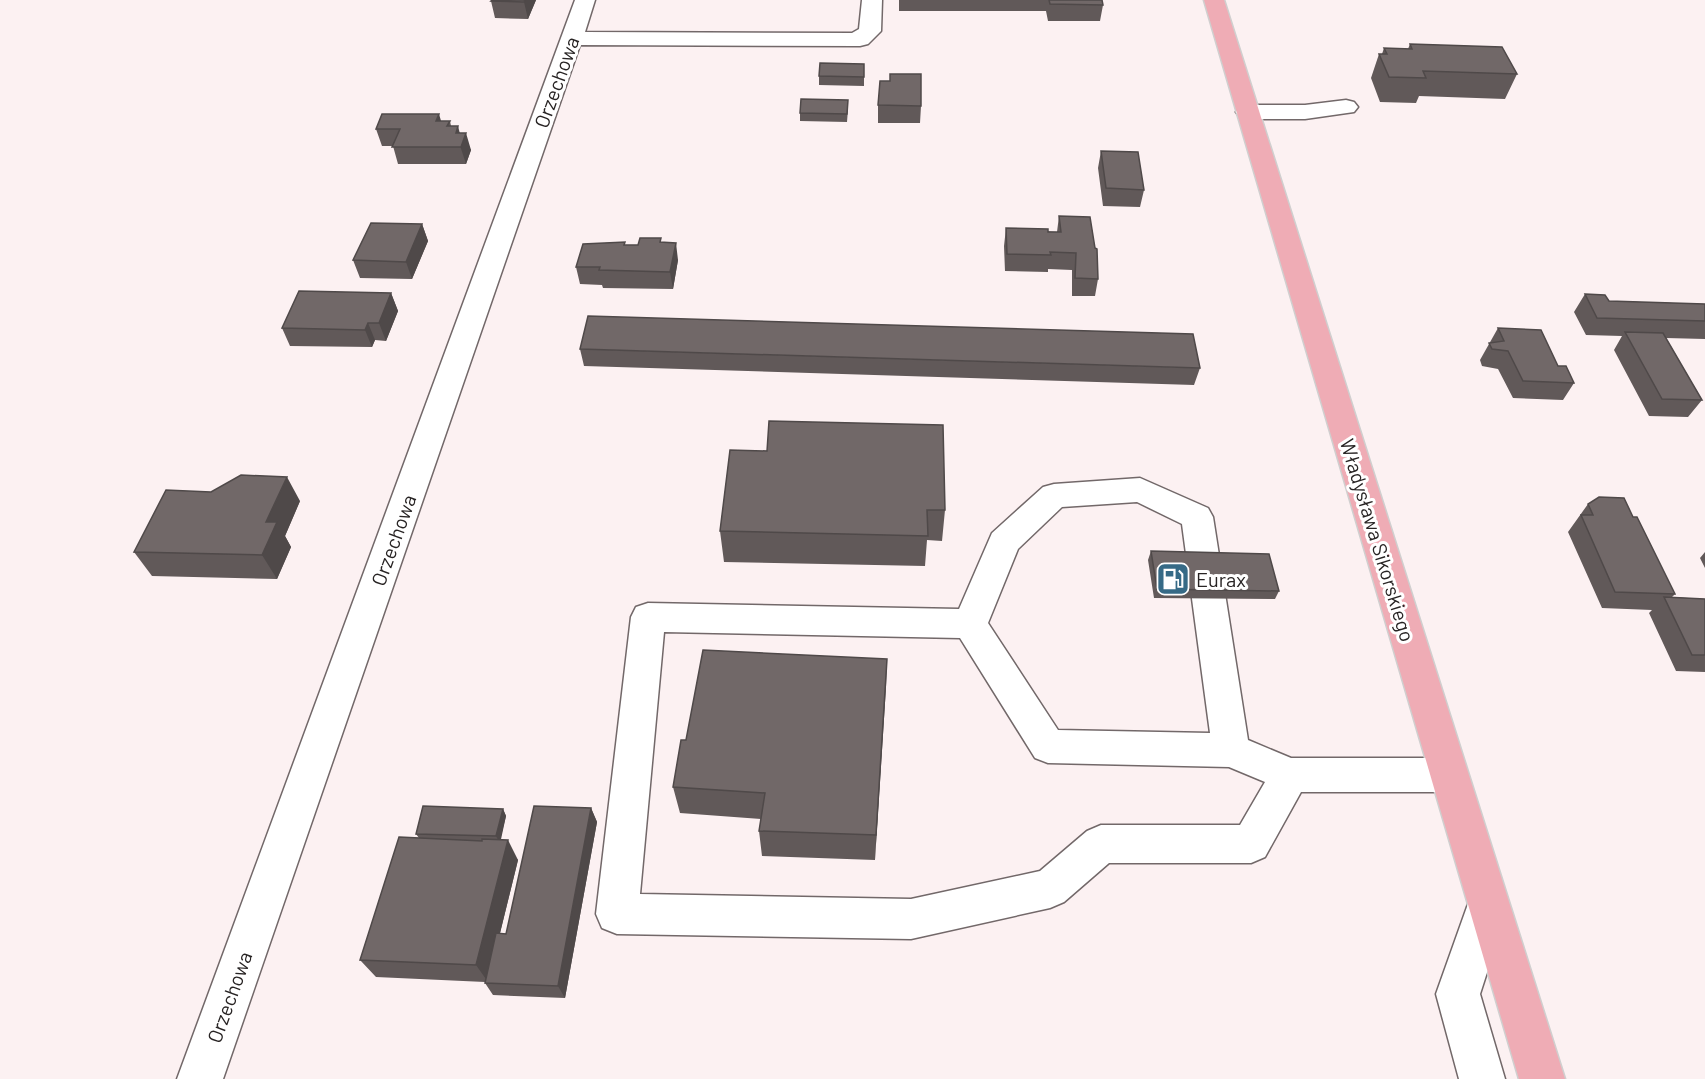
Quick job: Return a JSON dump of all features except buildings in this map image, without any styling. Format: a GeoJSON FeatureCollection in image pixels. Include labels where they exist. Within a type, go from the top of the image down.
{"type":"FeatureCollection","features":[{"type":"Feature","properties":{"kind":"main road","name":"Władysława Sikorskiego"},"geometry":{"type":"LineString","coordinates":[[1214,0],[1542,1079]]}},
{"type":"Feature","properties":{"kind":"street","name":"Orzechowa"},"geometry":{"type":"LineString","coordinates":[[200,1079],[585,0]]}},
{"type":"Feature","properties":{"kind":"street"},"geometry":{"type":"LineString","coordinates":[[572,38],[860,39],[870,31],[872,0]]}},
{"type":"Feature","properties":{"kind":"street"},"geometry":{"type":"LineString","coordinates":[[1248,112],[1305,112],[1346,107]]}},
{"type":"Feature","properties":{"kind":"street"},"geometry":{"type":"LineString","coordinates":[[970,624],[1005,542],[1054,496],[1140,489],[1197,517],[1231,750]]}},
{"type":"Feature","properties":{"kind":"street"},"geometry":{"type":"LineString","coordinates":[[970,624],[648,617],[617,914],[911,919],[1050,888],[1101,844],[1251,844],[1290,775]]}},
{"type":"Feature","properties":{"kind":"street"},"geometry":{"type":"LineString","coordinates":[[970,624],[1048,746],[1231,750],[1290,775],[1449,775]]}},
{"type":"Feature","properties":{"kind":"street"},"geometry":{"type":"LineString","coordinates":[[1482,1079],[1458,994],[1488,904]]}},
{"type":"Feature","properties":{"kind":"place","name":"Eurax"},"geometry":{"type":"Point","coordinates":[1173,579]}}]}
